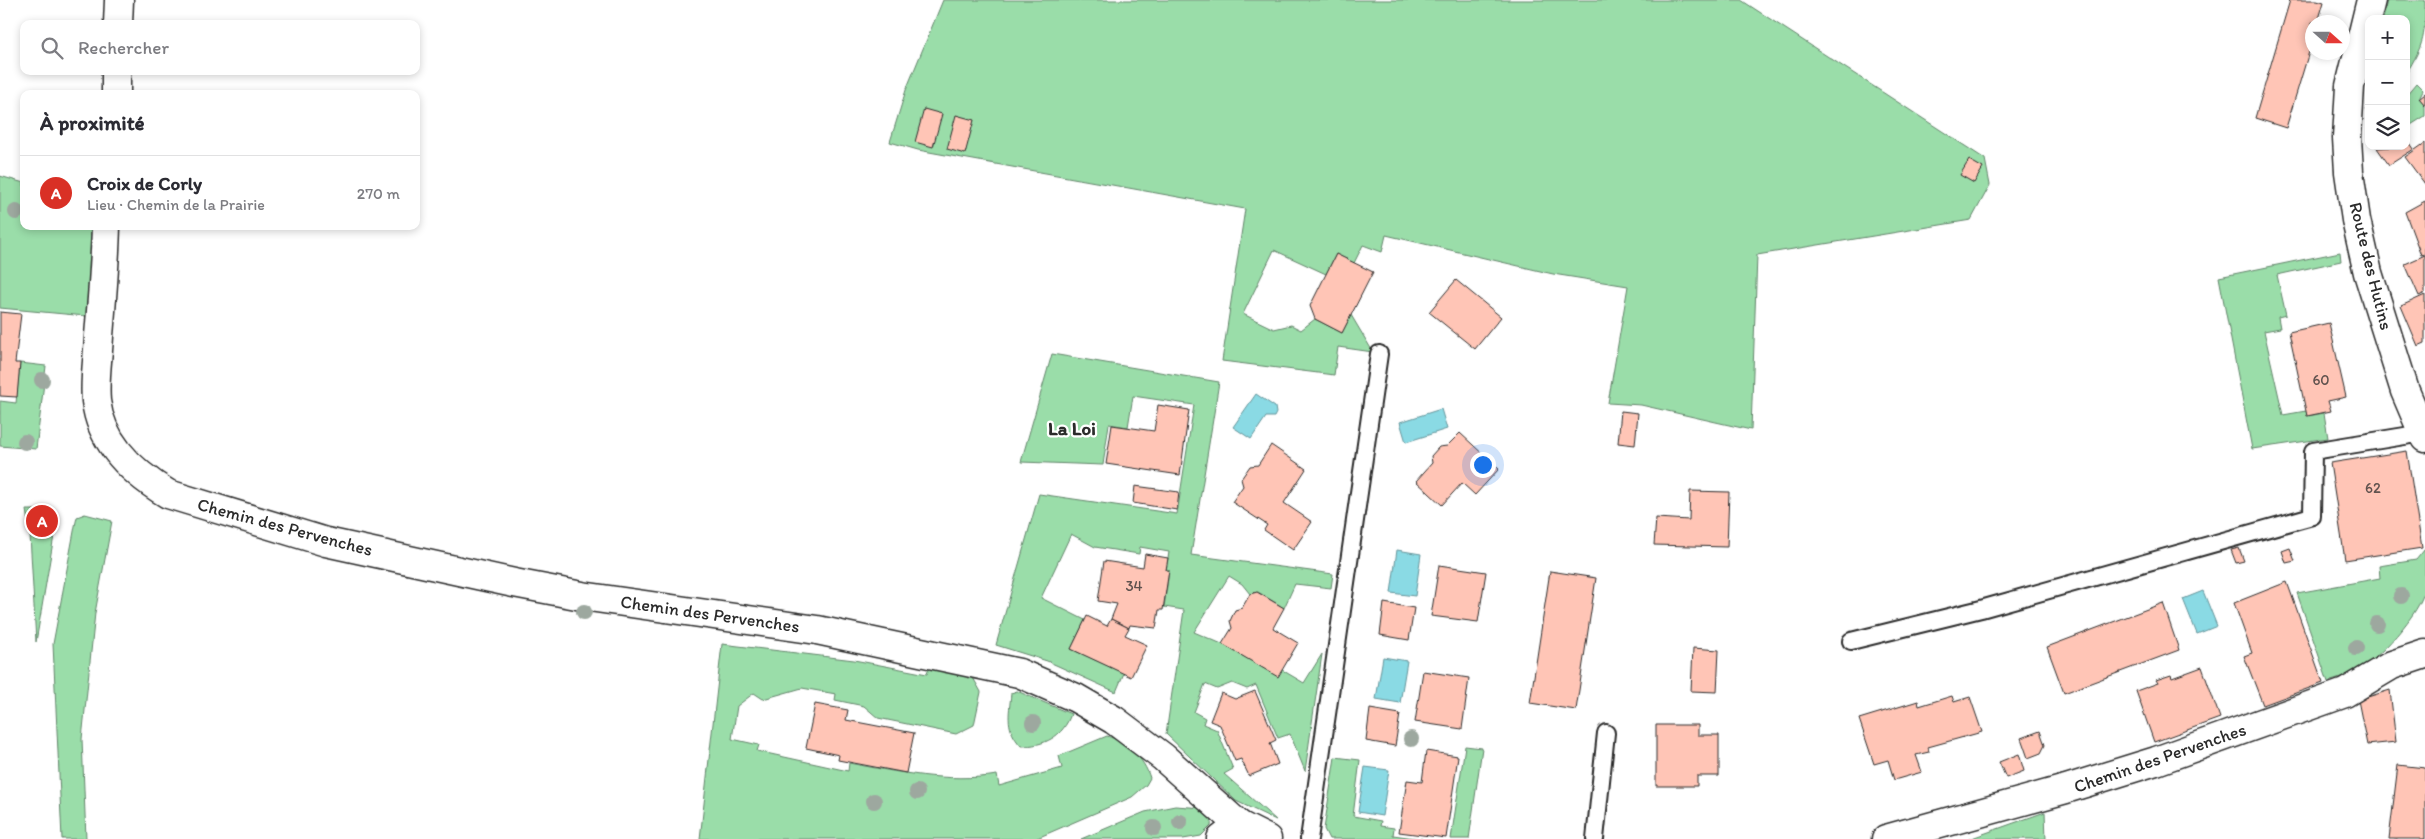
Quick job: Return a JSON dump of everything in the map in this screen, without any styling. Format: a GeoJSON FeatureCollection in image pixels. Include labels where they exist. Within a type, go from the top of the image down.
{"type":"FeatureCollection","features":[{"type":"Feature","properties":{"kind":"street"},"geometry":{"type":"LineString","coordinates":[[118,0],[118,20]]}},
{"type":"Feature","properties":{"kind":"street","name":"Route des Hutins"},"geometry":{"type":"LineString","coordinates":[[2371,0],[2350,86],[2347,138],[2349,172],[2356,220],[2368,273],[2405,391],[2424,436]]}},
{"type":"Feature","properties":{"kind":"street"},"geometry":{"type":"LineString","coordinates":[[116,75],[116,90]]}},
{"type":"Feature","properties":{"kind":"street","name":"Chemin des Pervenches"},"geometry":{"type":"LineString","coordinates":[[106,230],[96,400],[106,434],[122,458],[149,482],[168,494],[342,546],[582,596],[817,630],[1018,673],[1076,698],[1143,740],[1230,832],[1267,839]]}},
{"type":"Feature","properties":{"kind":"street","name":"Chemin des Pervenches"},"geometry":{"type":"LineString","coordinates":[[1886,839],[2066,789],[2156,760],[2345,692],[2392,665],[2425,654]]}},
{"type":"Feature","properties":{"kind":"lane"},"geometry":{"type":"LineString","coordinates":[[1309,839],[1380,354]]}},
{"type":"Feature","properties":{"kind":"lane"},"geometry":{"type":"LineString","coordinates":[[1851,641],[1990,607],[2312,516],[2313,451],[2424,436]]}},
{"type":"Feature","properties":{"kind":"lane"},"geometry":{"type":"LineString","coordinates":[[1595,839],[1606,733]]}},
{"type":"Feature","properties":{"kind":"green space"},"geometry":{"type":"Polygon","coordinates":[[[943,0],[1741,0],[1985,159],[1990,185],[1971,220],[1757,255],[1751,430],[1641,405],[1608,403],[1628,286],[1553,274],[1386,235],[1382,252],[1363,245],[1354,263],[1336,254],[1326,274],[1274,250],[1243,314],[1274,329],[1291,325],[1301,330],[1315,319],[1342,333],[1351,315],[1373,352],[1338,347],[1334,375],[1222,361],[1245,209],[918,150],[890,142],[906,90],[943,0]]]}},
{"type":"Feature","properties":{"kind":"green space"},"geometry":{"type":"Polygon","coordinates":[[[2387,0],[2425,0],[2423,39],[2410,67],[2410,15],[2384,15],[2387,0]]]}},
{"type":"Feature","properties":{"kind":"green space"},"geometry":{"type":"Polygon","coordinates":[[[2416,83],[2423,90],[2419,98],[2425,105],[2425,116],[2410,125],[2410,105],[2410,90],[2416,83]]]}},
{"type":"Feature","properties":{"kind":"green space"},"geometry":{"type":"Polygon","coordinates":[[[0,176],[20,182],[20,230],[94,230],[86,316],[0,308],[0,176]]]}},
{"type":"Feature","properties":{"kind":"green space"},"geometry":{"type":"Polygon","coordinates":[[[2340,252],[2341,261],[2277,275],[2286,315],[2278,317],[2280,328],[2264,331],[2283,415],[2306,411],[2308,416],[2324,413],[2328,438],[2252,449],[2219,277],[2340,252]]]}},
{"type":"Feature","properties":{"kind":"green space"},"geometry":{"type":"Polygon","coordinates":[[[1052,354],[1219,382],[1191,555],[1333,574],[1331,588],[1295,584],[1284,608],[1258,592],[1250,594],[1242,584],[1229,576],[1194,632],[1222,644],[1278,676],[1282,670],[1304,683],[1322,654],[1305,771],[1290,734],[1278,738],[1256,685],[1247,689],[1232,683],[1217,689],[1205,684],[1194,712],[1205,718],[1203,724],[1217,730],[1233,769],[1224,774],[1276,820],[1236,801],[1166,734],[1184,610],[1164,607],[1169,571],[1166,570],[1169,552],[1140,547],[1139,554],[1095,547],[1071,534],[1041,598],[1085,620],[1071,649],[1124,673],[1116,692],[1047,661],[996,645],[1039,494],[1177,514],[1194,405],[1133,396],[1128,427],[1109,424],[1103,465],[1021,462],[1052,354]]]}},
{"type":"Feature","properties":{"kind":"green space"},"geometry":{"type":"Polygon","coordinates":[[[20,363],[46,366],[36,449],[0,446],[0,401],[16,403],[20,363]]]}},
{"type":"Feature","properties":{"kind":"green space"},"geometry":{"type":"Polygon","coordinates":[[[26,510],[52,510],[56,524],[36,642],[30,535],[26,510]]]}},
{"type":"Feature","properties":{"kind":"green space"},"geometry":{"type":"Polygon","coordinates":[[[85,514],[112,521],[95,613],[82,739],[86,839],[62,839],[53,644],[77,517],[85,514]]]}},
{"type":"Feature","properties":{"kind":"green space"},"geometry":{"type":"Polygon","coordinates":[[[2425,549],[2425,588],[2416,610],[2407,623],[2385,648],[2363,667],[2351,674],[2328,682],[2297,593],[2380,578],[2379,566],[2416,560],[2425,549]]]}},
{"type":"Feature","properties":{"kind":"green space"},"geometry":{"type":"Polygon","coordinates":[[[722,644],[854,660],[927,674],[930,665],[971,674],[981,692],[974,725],[956,734],[878,718],[864,706],[835,700],[836,694],[802,688],[763,699],[754,693],[737,706],[732,739],[759,745],[757,751],[848,771],[849,763],[904,773],[941,777],[960,778],[997,775],[999,786],[1062,768],[1059,756],[1107,736],[1121,742],[1134,752],[1144,764],[1150,778],[1146,785],[1132,797],[1035,839],[700,839],[722,644]]]}},
{"type":"Feature","properties":{"kind":"green space"},"geometry":{"type":"Polygon","coordinates":[[[1017,691],[1071,714],[1063,729],[1052,739],[1045,742],[1021,746],[1012,733],[1009,721],[1011,693],[1017,691]]]}},
{"type":"Feature","properties":{"kind":"green space"},"geometry":{"type":"Polygon","coordinates":[[[1465,746],[1482,748],[1469,839],[1451,839],[1465,746]]]}},
{"type":"Feature","properties":{"kind":"green space"},"geometry":{"type":"Polygon","coordinates":[[[1335,757],[1360,760],[1353,816],[1381,821],[1380,826],[1394,828],[1393,835],[1422,839],[1329,839],[1324,829],[1335,757]]]}},
{"type":"Feature","properties":{"kind":"green space"},"geometry":{"type":"Polygon","coordinates":[[[1175,806],[1204,808],[1212,816],[1211,826],[1201,836],[1183,839],[1081,839],[1145,812],[1175,806]]]}},
{"type":"Feature","properties":{"kind":"green space"},"geometry":{"type":"Polygon","coordinates":[[[2045,812],[2046,839],[1969,839],[2045,812]]]}},
{"type":"Feature","properties":{"kind":"water"},"geometry":{"type":"Polygon","coordinates":[[[1256,394],[1275,407],[1276,413],[1274,417],[1266,417],[1251,439],[1233,427],[1256,394]]]}},
{"type":"Feature","properties":{"kind":"water"},"geometry":{"type":"Polygon","coordinates":[[[1441,409],[1447,429],[1406,442],[1400,422],[1441,409]]]}},
{"type":"Feature","properties":{"kind":"water"},"geometry":{"type":"Polygon","coordinates":[[[1397,550],[1421,554],[1415,596],[1391,593],[1397,550]]]}},
{"type":"Feature","properties":{"kind":"water"},"geometry":{"type":"Polygon","coordinates":[[[2203,591],[2217,626],[2197,634],[2183,599],[2203,591]]]}},
{"type":"Feature","properties":{"kind":"water"},"geometry":{"type":"Polygon","coordinates":[[[1383,657],[1407,661],[1400,703],[1376,699],[1383,657]]]}},
{"type":"Feature","properties":{"kind":"water"},"geometry":{"type":"Polygon","coordinates":[[[1365,767],[1389,770],[1382,816],[1358,812],[1365,767]]]}},
{"type":"Feature","properties":{"kind":"building"},"geometry":{"type":"Polygon","coordinates":[[[2290,0],[2317,0],[2324,2],[2320,15],[2305,15],[2305,60],[2307,60],[2286,128],[2255,118],[2290,0]]]}},
{"type":"Feature","properties":{"kind":"building"},"geometry":{"type":"Polygon","coordinates":[[[2425,93],[2425,105],[2419,98],[2425,93]]]}},
{"type":"Feature","properties":{"kind":"building"},"geometry":{"type":"Polygon","coordinates":[[[924,109],[942,114],[933,147],[915,142],[924,109]]]}},
{"type":"Feature","properties":{"kind":"building"},"geometry":{"type":"Polygon","coordinates":[[[956,115],[974,120],[965,154],[947,149],[956,115]]]}},
{"type":"Feature","properties":{"kind":"building"},"geometry":{"type":"Polygon","coordinates":[[[2410,143],[2414,149],[2389,165],[2378,150],[2410,150],[2410,143]]]}},
{"type":"Feature","properties":{"kind":"building"},"geometry":{"type":"Polygon","coordinates":[[[2425,143],[2425,184],[2405,157],[2425,143]]]}},
{"type":"Feature","properties":{"kind":"building"},"geometry":{"type":"Polygon","coordinates":[[[1969,160],[1983,168],[1974,183],[1960,175],[1969,160]]]}},
{"type":"Feature","properties":{"kind":"building"},"geometry":{"type":"Polygon","coordinates":[[[2425,201],[2425,254],[2421,255],[2405,212],[2425,201]]]}},
{"type":"Feature","properties":{"kind":"building"},"geometry":{"type":"Polygon","coordinates":[[[1336,254],[1373,272],[1342,333],[1315,319],[1310,306],[1336,254]]]}},
{"type":"Feature","properties":{"kind":"building"},"geometry":{"type":"Polygon","coordinates":[[[2425,255],[2425,293],[2419,296],[2405,264],[2425,255]]]}},
{"type":"Feature","properties":{"kind":"building"},"geometry":{"type":"Polygon","coordinates":[[[1456,280],[1501,317],[1475,349],[1429,312],[1456,280]]]}},
{"type":"Feature","properties":{"kind":"building"},"geometry":{"type":"Polygon","coordinates":[[[2425,295],[2425,343],[2418,346],[2401,306],[2425,295]]]}},
{"type":"Feature","properties":{"kind":"building"},"geometry":{"type":"Polygon","coordinates":[[[0,312],[21,314],[15,363],[20,363],[17,397],[0,396],[0,312]]]}},
{"type":"Feature","properties":{"kind":"building"},"geometry":{"type":"Polygon","coordinates":[[[2329,323],[2346,397],[2328,401],[2331,411],[2307,416],[2289,332],[2329,323]]]}},
{"type":"Feature","properties":{"kind":"building"},"geometry":{"type":"Polygon","coordinates":[[[1158,405],[1189,410],[1180,475],[1106,464],[1112,425],[1154,431],[1158,405]]]}},
{"type":"Feature","properties":{"kind":"building"},"geometry":{"type":"Polygon","coordinates":[[[1621,411],[1638,413],[1635,445],[1618,443],[1621,411]]]}},
{"type":"Feature","properties":{"kind":"building"},"geometry":{"type":"Polygon","coordinates":[[[1460,433],[1499,469],[1475,495],[1462,483],[1442,505],[1416,481],[1432,463],[1431,456],[1439,447],[1447,446],[1460,433]]]}},
{"type":"Feature","properties":{"kind":"building"},"geometry":{"type":"Polygon","coordinates":[[[1271,445],[1306,469],[1284,503],[1312,522],[1293,550],[1264,530],[1267,525],[1232,502],[1243,486],[1241,479],[1250,466],[1258,465],[1271,445]]]}},
{"type":"Feature","properties":{"kind":"building"},"geometry":{"type":"Polygon","coordinates":[[[2407,451],[2422,548],[2345,560],[2330,463],[2407,451]]]}},
{"type":"Feature","properties":{"kind":"building"},"geometry":{"type":"Polygon","coordinates":[[[1135,486],[1179,492],[1177,510],[1133,503],[1135,486]]]}},
{"type":"Feature","properties":{"kind":"building"},"geometry":{"type":"Polygon","coordinates":[[[1690,491],[1729,492],[1727,547],[1654,545],[1656,518],[1689,520],[1690,491]]]}},
{"type":"Feature","properties":{"kind":"building"},"geometry":{"type":"Polygon","coordinates":[[[2239,548],[2244,561],[2236,563],[2231,550],[2239,548]]]}},
{"type":"Feature","properties":{"kind":"building"},"geometry":{"type":"Polygon","coordinates":[[[2290,548],[2295,561],[2286,563],[2282,551],[2290,548]]]}},
{"type":"Feature","properties":{"kind":"building"},"geometry":{"type":"Polygon","coordinates":[[[1145,554],[1168,558],[1166,570],[1169,570],[1163,610],[1159,610],[1156,628],[1130,625],[1129,628],[1111,619],[1117,604],[1098,601],[1104,561],[1143,567],[1145,554]]]}},
{"type":"Feature","properties":{"kind":"building"},"geometry":{"type":"Polygon","coordinates":[[[1439,565],[1486,572],[1478,622],[1431,616],[1439,565]]]}},
{"type":"Feature","properties":{"kind":"building"},"geometry":{"type":"Polygon","coordinates":[[[1550,571],[1596,578],[1576,710],[1530,703],[1550,571]]]}},
{"type":"Feature","properties":{"kind":"building"},"geometry":{"type":"Polygon","coordinates":[[[2287,582],[2323,683],[2263,705],[2244,656],[2252,653],[2234,603],[2287,582]]]}},
{"type":"Feature","properties":{"kind":"building"},"geometry":{"type":"Polygon","coordinates":[[[1257,592],[1284,608],[1273,628],[1298,643],[1278,677],[1222,644],[1232,628],[1230,621],[1235,610],[1242,608],[1250,594],[1257,592]]]}},
{"type":"Feature","properties":{"kind":"building"},"geometry":{"type":"Polygon","coordinates":[[[1384,603],[1414,608],[1409,640],[1380,635],[1384,603]]]}},
{"type":"Feature","properties":{"kind":"building"},"geometry":{"type":"Polygon","coordinates":[[[2163,603],[2179,650],[2064,693],[2047,647],[2163,603]]]}},
{"type":"Feature","properties":{"kind":"building"},"geometry":{"type":"Polygon","coordinates":[[[1087,616],[1107,626],[1111,619],[1129,628],[1125,635],[1147,645],[1131,677],[1071,649],[1087,616]]]}},
{"type":"Feature","properties":{"kind":"building"},"geometry":{"type":"Polygon","coordinates":[[[1693,648],[1719,650],[1717,692],[1691,691],[1693,648]]]}},
{"type":"Feature","properties":{"kind":"building"},"geometry":{"type":"Polygon","coordinates":[[[2202,667],[2220,718],[2154,742],[2136,691],[2158,683],[2156,680],[2171,675],[2172,678],[2202,667]]]}},
{"type":"Feature","properties":{"kind":"building"},"geometry":{"type":"Polygon","coordinates":[[[1423,671],[1469,678],[1462,729],[1415,722],[1423,671]]]}},
{"type":"Feature","properties":{"kind":"building"},"geometry":{"type":"Polygon","coordinates":[[[2390,690],[2396,742],[2367,745],[2358,700],[2390,690]]]}},
{"type":"Feature","properties":{"kind":"building"},"geometry":{"type":"Polygon","coordinates":[[[1255,691],[1276,740],[1270,743],[1278,764],[1249,776],[1241,759],[1235,761],[1220,725],[1210,721],[1221,693],[1235,699],[1255,691]]]}},
{"type":"Feature","properties":{"kind":"building"},"geometry":{"type":"Polygon","coordinates":[[[1952,696],[1954,702],[1970,697],[1982,732],[1928,747],[1929,752],[1916,755],[1922,772],[1894,780],[1888,760],[1874,764],[1859,719],[1918,701],[1919,706],[1952,696]]]}},
{"type":"Feature","properties":{"kind":"building"},"geometry":{"type":"Polygon","coordinates":[[[815,704],[848,710],[846,720],[914,733],[906,773],[838,760],[839,755],[806,748],[815,704]]]}},
{"type":"Feature","properties":{"kind":"building"},"geometry":{"type":"Polygon","coordinates":[[[1370,709],[1400,714],[1395,746],[1366,741],[1370,709]]]}},
{"type":"Feature","properties":{"kind":"building"},"geometry":{"type":"Polygon","coordinates":[[[1656,725],[1698,725],[1698,735],[1719,735],[1719,776],[1697,776],[1697,786],[1656,786],[1656,725]]]}},
{"type":"Feature","properties":{"kind":"building"},"geometry":{"type":"Polygon","coordinates":[[[2040,731],[2045,745],[2041,753],[2028,758],[2021,738],[2040,731]]]}},
{"type":"Feature","properties":{"kind":"building"},"geometry":{"type":"Polygon","coordinates":[[[1426,751],[1458,756],[1446,838],[1399,832],[1407,780],[1422,782],[1426,751]]]}},
{"type":"Feature","properties":{"kind":"building"},"geometry":{"type":"Polygon","coordinates":[[[2019,754],[2024,771],[2006,778],[1999,762],[2019,754]]]}},
{"type":"Feature","properties":{"kind":"building"},"geometry":{"type":"Polygon","coordinates":[[[2398,765],[2425,768],[2425,839],[2389,839],[2398,765]]]}},
{"type":"Feature","properties":{"kind":"place","name":"Croix de Corly"},"geometry":{"type":"Point","coordinates":[42,521]}},
{"type":"Feature","properties":{"kind":"district","name":"La Loi"},"geometry":{"type":"Point","coordinates":[1072,428]}}]}
